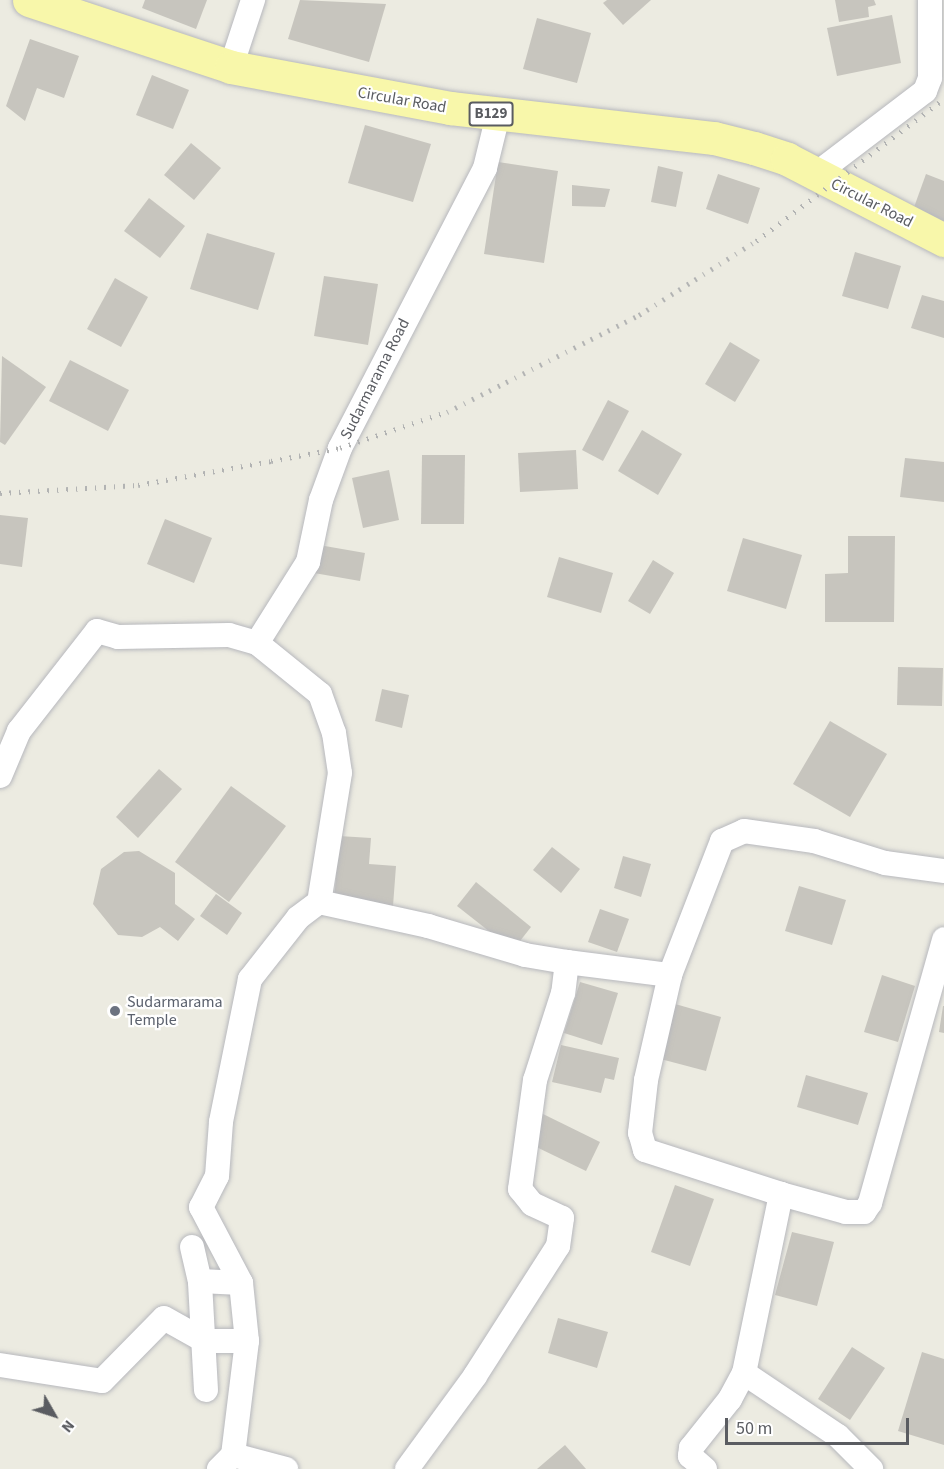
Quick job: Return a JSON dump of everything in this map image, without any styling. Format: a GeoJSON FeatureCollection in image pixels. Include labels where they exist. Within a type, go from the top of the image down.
{"type":"FeatureCollection","features":[{"type":"Feature","properties":{"kind":"main road","name":"Circular Road"},"geometry":{"type":"LineString","coordinates":[[29,0],[231,66],[498,115],[714,138],[787,159],[944,240]]}},
{"type":"Feature","properties":{"kind":"street"},"geometry":{"type":"LineString","coordinates":[[231,66],[253,0]]}},
{"type":"Feature","properties":{"kind":"street"},"geometry":{"type":"LineString","coordinates":[[816,174],[925,91],[930,78],[930,0]]}},
{"type":"Feature","properties":{"kind":"street","name":"Sudarmarama Road"},"geometry":{"type":"LineString","coordinates":[[256,643],[308,562],[321,500],[340,448],[485,168],[498,115]]}},
{"type":"Feature","properties":{"kind":"street"},"geometry":{"type":"LineString","coordinates":[[0,776],[19,730],[97,631],[118,637],[229,635],[256,643],[320,693],[334,733],[340,773],[320,902],[298,918],[250,979],[221,1122],[217,1176],[201,1207],[241,1283],[247,1341],[226,1462],[286,1469]]}},
{"type":"Feature","properties":{"kind":"street"},"geometry":{"type":"LineString","coordinates":[[944,871],[885,863],[814,841],[744,831],[730,835],[722,841],[670,975],[646,1080],[640,1133],[645,1149],[781,1194],[846,1212],[864,1212],[870,1203],[944,939]]}},
{"type":"Feature","properties":{"kind":"street"},"geometry":{"type":"LineString","coordinates":[[320,902],[428,926],[525,956],[670,975]]}},
{"type":"Feature","properties":{"kind":"street"},"geometry":{"type":"LineString","coordinates":[[407,1469],[475,1376],[558,1246],[562,1218],[532,1204],[520,1189],[535,1080],[563,993],[567,962]]}},
{"type":"Feature","properties":{"kind":"street"},"geometry":{"type":"LineString","coordinates":[[705,1469],[690,1456],[691,1448],[730,1399],[744,1373],[781,1194]]}},
{"type":"Feature","properties":{"kind":"street"},"geometry":{"type":"LineString","coordinates":[[192,1247],[200,1281],[206,1390]]}},
{"type":"Feature","properties":{"kind":"street"},"geometry":{"type":"LineString","coordinates":[[200,1281],[241,1283]]}},
{"type":"Feature","properties":{"kind":"street"},"geometry":{"type":"LineString","coordinates":[[0,1365],[102,1381],[164,1318],[205,1341],[247,1341]]}},
{"type":"Feature","properties":{"kind":"street"},"geometry":{"type":"LineString","coordinates":[[744,1373],[838,1436],[871,1469]]}},
{"type":"Feature","properties":{"kind":"building"},"geometry":{"type":"Polygon","coordinates":[[[145,0],[207,0],[196,29],[142,8],[145,0]]]}},
{"type":"Feature","properties":{"kind":"building"},"geometry":{"type":"Polygon","coordinates":[[[300,0],[386,4],[369,62],[288,39],[300,0]]]}},
{"type":"Feature","properties":{"kind":"building"},"geometry":{"type":"Polygon","coordinates":[[[607,0],[651,0],[623,25],[603,3],[607,0]]]}},
{"type":"Feature","properties":{"kind":"building"},"geometry":{"type":"Polygon","coordinates":[[[835,0],[874,0],[876,5],[868,7],[869,17],[839,22],[835,0]]]}},
{"type":"Feature","properties":{"kind":"building"},"geometry":{"type":"Polygon","coordinates":[[[892,15],[901,63],[837,76],[827,28],[892,15]]]}},
{"type":"Feature","properties":{"kind":"building"},"geometry":{"type":"Polygon","coordinates":[[[537,18],[591,33],[577,83],[523,69],[537,18]]]}},
{"type":"Feature","properties":{"kind":"building"},"geometry":{"type":"Polygon","coordinates":[[[30,39],[79,56],[64,98],[37,88],[25,121],[6,106],[30,39]]]}},
{"type":"Feature","properties":{"kind":"building"},"geometry":{"type":"Polygon","coordinates":[[[152,75],[189,90],[173,129],[136,115],[152,75]]]}},
{"type":"Feature","properties":{"kind":"building"},"geometry":{"type":"Polygon","coordinates":[[[365,125],[431,144],[413,202],[348,183],[365,125]]]}},
{"type":"Feature","properties":{"kind":"building"},"geometry":{"type":"Polygon","coordinates":[[[191,143],[221,168],[194,200],[164,175],[191,143]]]}},
{"type":"Feature","properties":{"kind":"building"},"geometry":{"type":"Polygon","coordinates":[[[498,162],[558,171],[544,263],[484,254],[498,162]]]}},
{"type":"Feature","properties":{"kind":"building"},"geometry":{"type":"Polygon","coordinates":[[[658,166],[683,172],[676,207],[651,202],[658,166]]]}},
{"type":"Feature","properties":{"kind":"building"},"geometry":{"type":"Polygon","coordinates":[[[718,174],[760,188],[748,224],[706,209],[718,174]]]}},
{"type":"Feature","properties":{"kind":"building"},"geometry":{"type":"Polygon","coordinates":[[[926,174],[944,181],[944,225],[913,210],[926,174]]]}},
{"type":"Feature","properties":{"kind":"building"},"geometry":{"type":"Polygon","coordinates":[[[572,185],[610,189],[605,207],[572,206],[572,185]]]}},
{"type":"Feature","properties":{"kind":"building"},"geometry":{"type":"Polygon","coordinates":[[[149,198],[185,226],[160,258],[124,231],[149,198]]]}},
{"type":"Feature","properties":{"kind":"building"},"geometry":{"type":"Polygon","coordinates":[[[207,233],[275,253],[258,310],[190,289],[207,233]]]}},
{"type":"Feature","properties":{"kind":"building"},"geometry":{"type":"Polygon","coordinates":[[[855,252],[901,266],[888,309],[842,296],[855,252]]]}},
{"type":"Feature","properties":{"kind":"building"},"geometry":{"type":"Polygon","coordinates":[[[324,276],[378,284],[368,345],[314,336],[324,276]]]}},
{"type":"Feature","properties":{"kind":"building"},"geometry":{"type":"Polygon","coordinates":[[[115,278],[148,297],[121,347],[87,329],[115,278]]]}},
{"type":"Feature","properties":{"kind":"building"},"geometry":{"type":"Polygon","coordinates":[[[922,295],[944,301],[944,338],[911,328],[922,295]]]}},
{"type":"Feature","properties":{"kind":"building"},"geometry":{"type":"Polygon","coordinates":[[[730,342],[760,360],[735,402],[705,384],[730,342]]]}},
{"type":"Feature","properties":{"kind":"building"},"geometry":{"type":"Polygon","coordinates":[[[2,356],[46,387],[5,445],[0,442],[2,356]]]}},
{"type":"Feature","properties":{"kind":"building"},"geometry":{"type":"Polygon","coordinates":[[[70,360],[129,390],[108,431],[49,401],[70,360]]]}},
{"type":"Feature","properties":{"kind":"building"},"geometry":{"type":"Polygon","coordinates":[[[608,400],[629,411],[603,461],[582,450],[608,400]]]}},
{"type":"Feature","properties":{"kind":"building"},"geometry":{"type":"Polygon","coordinates":[[[642,430],[682,454],[658,495],[618,471],[642,430]]]}},
{"type":"Feature","properties":{"kind":"building"},"geometry":{"type":"Polygon","coordinates":[[[576,450],[578,489],[520,492],[518,453],[576,450]]]}},
{"type":"Feature","properties":{"kind":"building"},"geometry":{"type":"Polygon","coordinates":[[[422,455],[465,455],[464,524],[421,524],[422,455]]]}},
{"type":"Feature","properties":{"kind":"building"},"geometry":{"type":"Polygon","coordinates":[[[905,458],[944,462],[944,502],[900,497],[905,458]]]}},
{"type":"Feature","properties":{"kind":"building"},"geometry":{"type":"Polygon","coordinates":[[[389,470],[399,520],[363,528],[352,478],[389,470]]]}},
{"type":"Feature","properties":{"kind":"building"},"geometry":{"type":"Polygon","coordinates":[[[0,515],[28,518],[22,567],[0,564],[0,515]]]}},
{"type":"Feature","properties":{"kind":"building"},"geometry":{"type":"Polygon","coordinates":[[[165,519],[212,538],[194,583],[147,564],[165,519]]]}},
{"type":"Feature","properties":{"kind":"building"},"geometry":{"type":"Polygon","coordinates":[[[848,536],[895,536],[894,622],[825,622],[825,574],[848,573],[848,536]]]}},
{"type":"Feature","properties":{"kind":"building"},"geometry":{"type":"Polygon","coordinates":[[[743,538],[802,555],[786,609],[727,591],[743,538]]]}},
{"type":"Feature","properties":{"kind":"building"},"geometry":{"type":"Polygon","coordinates":[[[319,545],[365,553],[360,581],[314,573],[319,545]]]}},
{"type":"Feature","properties":{"kind":"building"},"geometry":{"type":"Polygon","coordinates":[[[559,557],[613,573],[601,613],[547,597],[559,557]]]}},
{"type":"Feature","properties":{"kind":"building"},"geometry":{"type":"Polygon","coordinates":[[[653,560],[674,573],[650,614],[628,601],[653,560]]]}},
{"type":"Feature","properties":{"kind":"building"},"geometry":{"type":"Polygon","coordinates":[[[898,667],[943,668],[942,706],[897,705],[898,667]]]}},
{"type":"Feature","properties":{"kind":"building"},"geometry":{"type":"Polygon","coordinates":[[[382,689],[409,695],[402,728],[375,721],[382,689]]]}},
{"type":"Feature","properties":{"kind":"building"},"geometry":{"type":"Polygon","coordinates":[[[830,721],[887,754],[850,817],[793,784],[830,721]]]}},
{"type":"Feature","properties":{"kind":"building"},"geometry":{"type":"Polygon","coordinates":[[[159,769],[182,789],[138,838],[116,817],[159,769]]]}},
{"type":"Feature","properties":{"kind":"building"},"geometry":{"type":"Polygon","coordinates":[[[231,786],[286,826],[229,902],[175,862],[231,786]]]}},
{"type":"Feature","properties":{"kind":"building"},"geometry":{"type":"Polygon","coordinates":[[[339,836],[371,838],[369,864],[396,866],[393,906],[334,902],[339,836]]]}},
{"type":"Feature","properties":{"kind":"building"},"geometry":{"type":"Polygon","coordinates":[[[552,847],[580,869],[561,893],[533,870],[552,847]]]}},
{"type":"Feature","properties":{"kind":"building"},"geometry":{"type":"Polygon","coordinates":[[[139,851],[175,873],[175,904],[195,919],[178,941],[160,927],[142,937],[118,935],[93,904],[101,869],[124,852],[139,851]]]}},
{"type":"Feature","properties":{"kind":"building"},"geometry":{"type":"Polygon","coordinates":[[[623,856],[651,864],[641,897],[614,888],[623,856]]]}},
{"type":"Feature","properties":{"kind":"building"},"geometry":{"type":"Polygon","coordinates":[[[476,882],[531,927],[513,950],[457,906],[476,882]]]}},
{"type":"Feature","properties":{"kind":"building"},"geometry":{"type":"Polygon","coordinates":[[[799,886],[846,900],[832,945],[785,931],[799,886]]]}},
{"type":"Feature","properties":{"kind":"building"},"geometry":{"type":"Polygon","coordinates":[[[216,894],[242,913],[227,935],[200,916],[216,894]]]}},
{"type":"Feature","properties":{"kind":"building"},"geometry":{"type":"Polygon","coordinates":[[[600,909],[629,919],[617,952],[588,942],[600,909]]]}},
{"type":"Feature","properties":{"kind":"building"},"geometry":{"type":"Polygon","coordinates":[[[882,975],[915,986],[898,1042],[864,1032],[882,975]]]}},
{"type":"Feature","properties":{"kind":"building"},"geometry":{"type":"Polygon","coordinates":[[[580,982],[618,993],[602,1045],[564,1033],[580,982]]]}},
{"type":"Feature","properties":{"kind":"building"},"geometry":{"type":"Polygon","coordinates":[[[668,1002],[721,1017],[706,1071],[653,1057],[668,1002]]]}},
{"type":"Feature","properties":{"kind":"building"},"geometry":{"type":"Polygon","coordinates":[[[944,1006],[944,1033],[939,1032],[944,1006]]]}},
{"type":"Feature","properties":{"kind":"building"},"geometry":{"type":"Polygon","coordinates":[[[561,1045],[619,1058],[614,1080],[605,1078],[601,1093],[552,1082],[561,1045]]]}},
{"type":"Feature","properties":{"kind":"building"},"geometry":{"type":"Polygon","coordinates":[[[806,1075],[868,1093],[858,1125],[797,1107],[806,1075]]]}},
{"type":"Feature","properties":{"kind":"building"},"geometry":{"type":"Polygon","coordinates":[[[541,1113],[600,1142],[586,1171],[526,1142],[541,1113]]]}},
{"type":"Feature","properties":{"kind":"building"},"geometry":{"type":"Polygon","coordinates":[[[675,1185],[714,1199],[690,1266],[651,1252],[675,1185]]]}},
{"type":"Feature","properties":{"kind":"building"},"geometry":{"type":"Polygon","coordinates":[[[792,1232],[834,1242],[817,1306],[775,1295],[792,1232]]]}},
{"type":"Feature","properties":{"kind":"building"},"geometry":{"type":"Polygon","coordinates":[[[558,1318],[608,1332],[597,1368],[548,1353],[558,1318]]]}},
{"type":"Feature","properties":{"kind":"building"},"geometry":{"type":"Polygon","coordinates":[[[852,1347],[885,1368],[850,1420],[818,1399],[852,1347]]]}},
{"type":"Feature","properties":{"kind":"building"},"geometry":{"type":"Polygon","coordinates":[[[922,1352],[944,1359],[944,1445],[898,1431],[922,1352]]]}},
{"type":"Feature","properties":{"kind":"building"},"geometry":{"type":"Polygon","coordinates":[[[565,1445],[586,1469],[537,1469],[565,1445]]]}},
{"type":"Feature","properties":{"kind":"railway"},"geometry":{"type":"LineString","coordinates":[[0,493],[138,485],[271,461],[340,448],[447,412],[639,315],[756,241],[944,99]]}},
{"type":"Feature","properties":{"kind":"place","name":"Sudarmarama Temple"},"geometry":{"type":"Point","coordinates":[115,1011]}}]}
